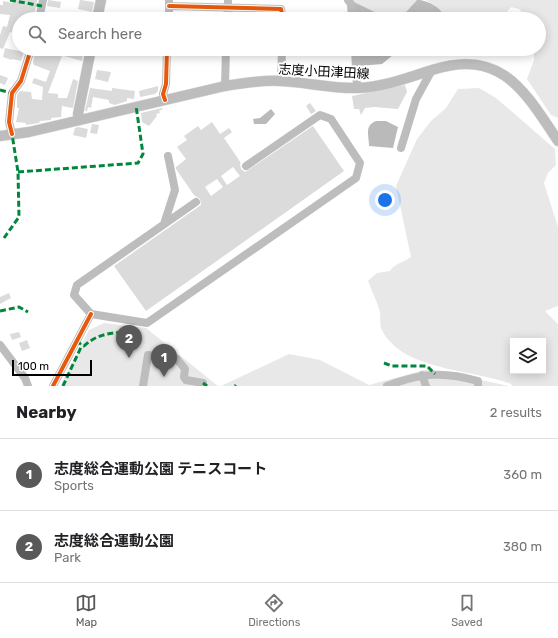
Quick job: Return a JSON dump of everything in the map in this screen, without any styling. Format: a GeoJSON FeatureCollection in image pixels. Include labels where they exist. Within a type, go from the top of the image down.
{"type":"FeatureCollection","features":[{"type":"Feature","properties":{"kind":"main road"},"geometry":{"type":"LineString","coordinates":[[98,12],[101,0]]}},
{"type":"Feature","properties":{"kind":"main road"},"geometry":{"type":"LineString","coordinates":[[79,120],[78,114],[90,56]]}},
{"type":"Feature","properties":{"kind":"main road","name":"志度小田津田線"},"geometry":{"type":"LineString","coordinates":[[0,136],[29,132],[225,86],[248,82],[281,81],[357,88],[375,87],[455,64],[470,63],[485,66],[499,72],[518,84],[558,141]]}},
{"type":"Feature","properties":{"kind":"street"},"geometry":{"type":"LineString","coordinates":[[41,12],[44,0]]}},
{"type":"Feature","properties":{"kind":"street"},"geometry":{"type":"LineString","coordinates":[[348,0],[351,4],[352,12]]}},
{"type":"Feature","properties":{"kind":"street"},"geometry":{"type":"LineString","coordinates":[[169,3],[228,4],[281,9],[283,12]]}},
{"type":"Feature","properties":{"kind":"street"},"geometry":{"type":"LineString","coordinates":[[12,134],[9,122],[12,94],[21,81],[29,56]]}},
{"type":"Feature","properties":{"kind":"street"},"geometry":{"type":"LineString","coordinates":[[165,100],[163,94],[166,84],[167,56]]}},
{"type":"Feature","properties":{"kind":"street"},"geometry":{"type":"LineString","coordinates":[[225,86],[226,56]]}},
{"type":"Feature","properties":{"kind":"street"},"geometry":{"type":"LineString","coordinates":[[281,81],[282,56]]}},
{"type":"Feature","properties":{"kind":"street"},"geometry":{"type":"LineString","coordinates":[[355,56],[357,88]]}},
{"type":"Feature","properties":{"kind":"street"},"geometry":{"type":"LineString","coordinates":[[401,148],[416,99],[432,70]]}},
{"type":"Feature","properties":{"kind":"street"},"geometry":{"type":"LineString","coordinates":[[196,202],[78,285],[74,295],[91,314],[147,323],[356,178],[360,163],[331,119],[320,115],[246,166]]}},
{"type":"Feature","properties":{"kind":"street"},"geometry":{"type":"LineString","coordinates":[[164,224],[175,190],[168,156]]}},
{"type":"Feature","properties":{"kind":"street"},"geometry":{"type":"LineString","coordinates":[[53,386],[91,314]]}},
{"type":"Feature","properties":{"kind":"street"},"geometry":{"type":"LineString","coordinates":[[0,344],[25,378],[28,386]]}},
{"type":"Feature","properties":{"kind":"street"},"geometry":{"type":"LineString","coordinates":[[144,386],[148,355],[177,359],[185,369],[184,377],[186,380],[203,383]]}},
{"type":"Feature","properties":{"kind":"street"},"geometry":{"type":"LineString","coordinates":[[387,386],[410,377],[440,374],[478,381],[478,386]]}},
{"type":"Feature","properties":{"kind":"street"},"geometry":{"type":"LineString","coordinates":[[422,375],[426,386]]}},
{"type":"Feature","properties":{"kind":"shaded area"},"geometry":{"type":"Polygon","coordinates":[[[353,0],[417,0],[406,12],[375,12],[354,2],[353,0]]]}},
{"type":"Feature","properties":{"kind":"shaded area"},"geometry":{"type":"Polygon","coordinates":[[[417,0],[421,0],[434,5],[442,12],[406,12],[417,0]]]}},
{"type":"Feature","properties":{"kind":"shaded area"},"geometry":{"type":"Polygon","coordinates":[[[425,0],[558,0],[558,118],[551,115],[527,79],[534,56],[546,56],[546,12],[522,12],[519,9],[511,7],[507,12],[441,12],[434,5],[425,0]]]}},
{"type":"Feature","properties":{"kind":"shaded area"},"geometry":{"type":"Polygon","coordinates":[[[354,2],[375,12],[355,12],[354,2]]]}},
{"type":"Feature","properties":{"kind":"shaded area"},"geometry":{"type":"Polygon","coordinates":[[[358,56],[392,56],[382,64],[359,66],[358,56]]]}},
{"type":"Feature","properties":{"kind":"shaded area"},"geometry":{"type":"Polygon","coordinates":[[[479,88],[496,98],[555,149],[556,165],[548,173],[544,183],[558,227],[558,306],[545,311],[558,324],[558,386],[512,386],[511,384],[495,379],[440,367],[405,354],[392,343],[381,328],[380,312],[368,281],[377,273],[390,271],[392,268],[411,257],[396,186],[417,139],[431,121],[446,108],[458,89],[479,88]]]}},
{"type":"Feature","properties":{"kind":"shaded area"},"geometry":{"type":"Polygon","coordinates":[[[271,109],[275,114],[266,124],[254,124],[253,119],[260,118],[271,109]]]}},
{"type":"Feature","properties":{"kind":"shaded area"},"geometry":{"type":"Polygon","coordinates":[[[376,121],[386,121],[398,127],[393,148],[369,146],[369,128],[372,123],[376,121]]]}},
{"type":"Feature","properties":{"kind":"shaded area"},"geometry":{"type":"Polygon","coordinates":[[[104,323],[146,328],[218,386],[60,386],[89,330],[104,323]]]}},
{"type":"Feature","properties":{"kind":"shaded area"},"geometry":{"type":"Polygon","coordinates":[[[289,354],[320,360],[369,385],[428,369],[509,386],[221,386],[289,354]]]}},
{"type":"Feature","properties":{"kind":"building"},"geometry":{"type":"Polygon","coordinates":[[[12,0],[37,0],[35,12],[12,12],[12,33],[10,32],[3,49],[0,48],[0,35],[3,26],[7,27],[10,15],[0,14],[0,5],[3,5],[3,1],[12,3],[12,0]]]}},
{"type":"Feature","properties":{"kind":"building"},"geometry":{"type":"Polygon","coordinates":[[[48,0],[61,2],[60,8],[47,6],[48,0]]]}},
{"type":"Feature","properties":{"kind":"building"},"geometry":{"type":"Polygon","coordinates":[[[80,0],[94,2],[92,12],[78,9],[80,0]]]}},
{"type":"Feature","properties":{"kind":"building"},"geometry":{"type":"Polygon","coordinates":[[[5,48],[12,50],[12,56],[23,56],[21,61],[3,57],[5,48]]]}},
{"type":"Feature","properties":{"kind":"building"},"geometry":{"type":"Polygon","coordinates":[[[34,56],[62,56],[48,93],[58,94],[58,98],[67,98],[73,79],[78,81],[73,108],[62,106],[61,117],[51,118],[51,120],[26,125],[26,123],[16,122],[19,108],[17,108],[17,95],[20,91],[31,92],[32,99],[42,100],[43,87],[32,83],[34,78],[46,82],[50,71],[34,65],[34,56]]]}},
{"type":"Feature","properties":{"kind":"building"},"geometry":{"type":"Polygon","coordinates":[[[64,56],[83,56],[82,61],[64,56]]]}},
{"type":"Feature","properties":{"kind":"building"},"geometry":{"type":"Polygon","coordinates":[[[97,70],[111,72],[108,82],[95,79],[97,70]]]}},
{"type":"Feature","properties":{"kind":"building"},"geometry":{"type":"Polygon","coordinates":[[[0,75],[8,78],[5,85],[0,83],[0,75]]]}},
{"type":"Feature","properties":{"kind":"building"},"geometry":{"type":"Polygon","coordinates":[[[405,85],[407,92],[398,109],[374,107],[365,108],[361,115],[359,109],[354,109],[352,96],[405,85]]]}},
{"type":"Feature","properties":{"kind":"building"},"geometry":{"type":"Polygon","coordinates":[[[158,86],[158,91],[155,94],[140,97],[139,91],[158,86]]]}},
{"type":"Feature","properties":{"kind":"building"},"geometry":{"type":"Polygon","coordinates":[[[90,88],[112,91],[112,88],[135,91],[134,99],[127,98],[127,101],[115,105],[109,103],[109,100],[93,97],[91,108],[88,107],[87,111],[85,111],[90,88]]]}},
{"type":"Feature","properties":{"kind":"building"},"geometry":{"type":"Polygon","coordinates":[[[310,103],[316,111],[311,114],[306,106],[310,103]]]}},
{"type":"Feature","properties":{"kind":"building"},"geometry":{"type":"Polygon","coordinates":[[[163,109],[159,111],[160,113],[156,114],[157,116],[149,126],[142,122],[141,113],[163,109]]]}},
{"type":"Feature","properties":{"kind":"building"},"geometry":{"type":"Polygon","coordinates":[[[212,122],[220,134],[229,128],[232,132],[224,138],[241,163],[241,169],[245,172],[313,126],[344,171],[146,311],[114,266],[201,205],[200,199],[194,195],[176,167],[186,159],[177,147],[187,140],[184,136],[198,126],[201,130],[212,122]],[[233,167],[221,176],[227,185],[240,176],[233,167]],[[217,179],[205,187],[211,196],[223,187],[217,179]]]}},
{"type":"Feature","properties":{"kind":"building"},"geometry":{"type":"Polygon","coordinates":[[[92,124],[99,125],[97,134],[90,133],[92,124]]]}},
{"type":"Feature","properties":{"kind":"building"},"geometry":{"type":"Polygon","coordinates":[[[78,127],[88,129],[86,138],[73,135],[75,128],[78,127]]]}},
{"type":"Feature","properties":{"kind":"building"},"geometry":{"type":"Polygon","coordinates":[[[9,293],[11,298],[0,304],[0,297],[9,293]]]}},
{"type":"Feature","properties":{"kind":"building"},"geometry":{"type":"Polygon","coordinates":[[[19,332],[21,337],[12,340],[10,334],[19,332]]]}},
{"type":"Feature","properties":{"kind":"building"},"geometry":{"type":"Polygon","coordinates":[[[27,340],[30,348],[22,351],[19,343],[27,340]]]}},
{"type":"Feature","properties":{"kind":"marked path"},"geometry":{"type":"LineString","coordinates":[[10,0],[42,6]]}},
{"type":"Feature","properties":{"kind":"marked path"},"geometry":{"type":"LineString","coordinates":[[0,90],[12,93]]}},
{"type":"Feature","properties":{"kind":"marked path"},"geometry":{"type":"LineString","coordinates":[[18,172],[138,163],[143,154],[136,106]]}},
{"type":"Feature","properties":{"kind":"marked path"},"geometry":{"type":"LineString","coordinates":[[4,238],[19,217],[18,172],[12,134]]}},
{"type":"Feature","properties":{"kind":"marked path"},"geometry":{"type":"LineString","coordinates":[[0,311],[19,307],[28,312]]}},
{"type":"Feature","properties":{"kind":"marked path"},"geometry":{"type":"LineString","coordinates":[[76,341],[84,346],[90,341],[103,335],[125,332],[140,333]]}},
{"type":"Feature","properties":{"kind":"marked path"},"geometry":{"type":"LineString","coordinates":[[63,386],[82,345]]}},
{"type":"Feature","properties":{"kind":"marked path"},"geometry":{"type":"LineString","coordinates":[[384,363],[392,366],[427,366],[435,374]]}},
{"type":"Feature","properties":{"kind":"marked path"},"geometry":{"type":"LineString","coordinates":[[203,383],[207,386]]}},
{"type":"Feature","properties":{"kind":"cycle path"},"geometry":{"type":"LineString","coordinates":[[169,6],[281,9],[282,12]]}},
{"type":"Feature","properties":{"kind":"cycle path"},"geometry":{"type":"LineString","coordinates":[[12,134],[9,122],[12,93],[21,81],[29,56]]}},
{"type":"Feature","properties":{"kind":"cycle path"},"geometry":{"type":"LineString","coordinates":[[165,100],[163,94],[166,84],[167,56]]}},
{"type":"Feature","properties":{"kind":"cycle path"},"geometry":{"type":"LineString","coordinates":[[53,386],[91,314]]}},
{"type":"Feature","properties":{"kind":"place","name":"志度総合運動公園"},"geometry":{"type":"Point","coordinates":[129,358]}},
{"type":"Feature","properties":{"kind":"place","name":"志度総合運動公園 テニスコート"},"geometry":{"type":"Point","coordinates":[164,377]}}]}
